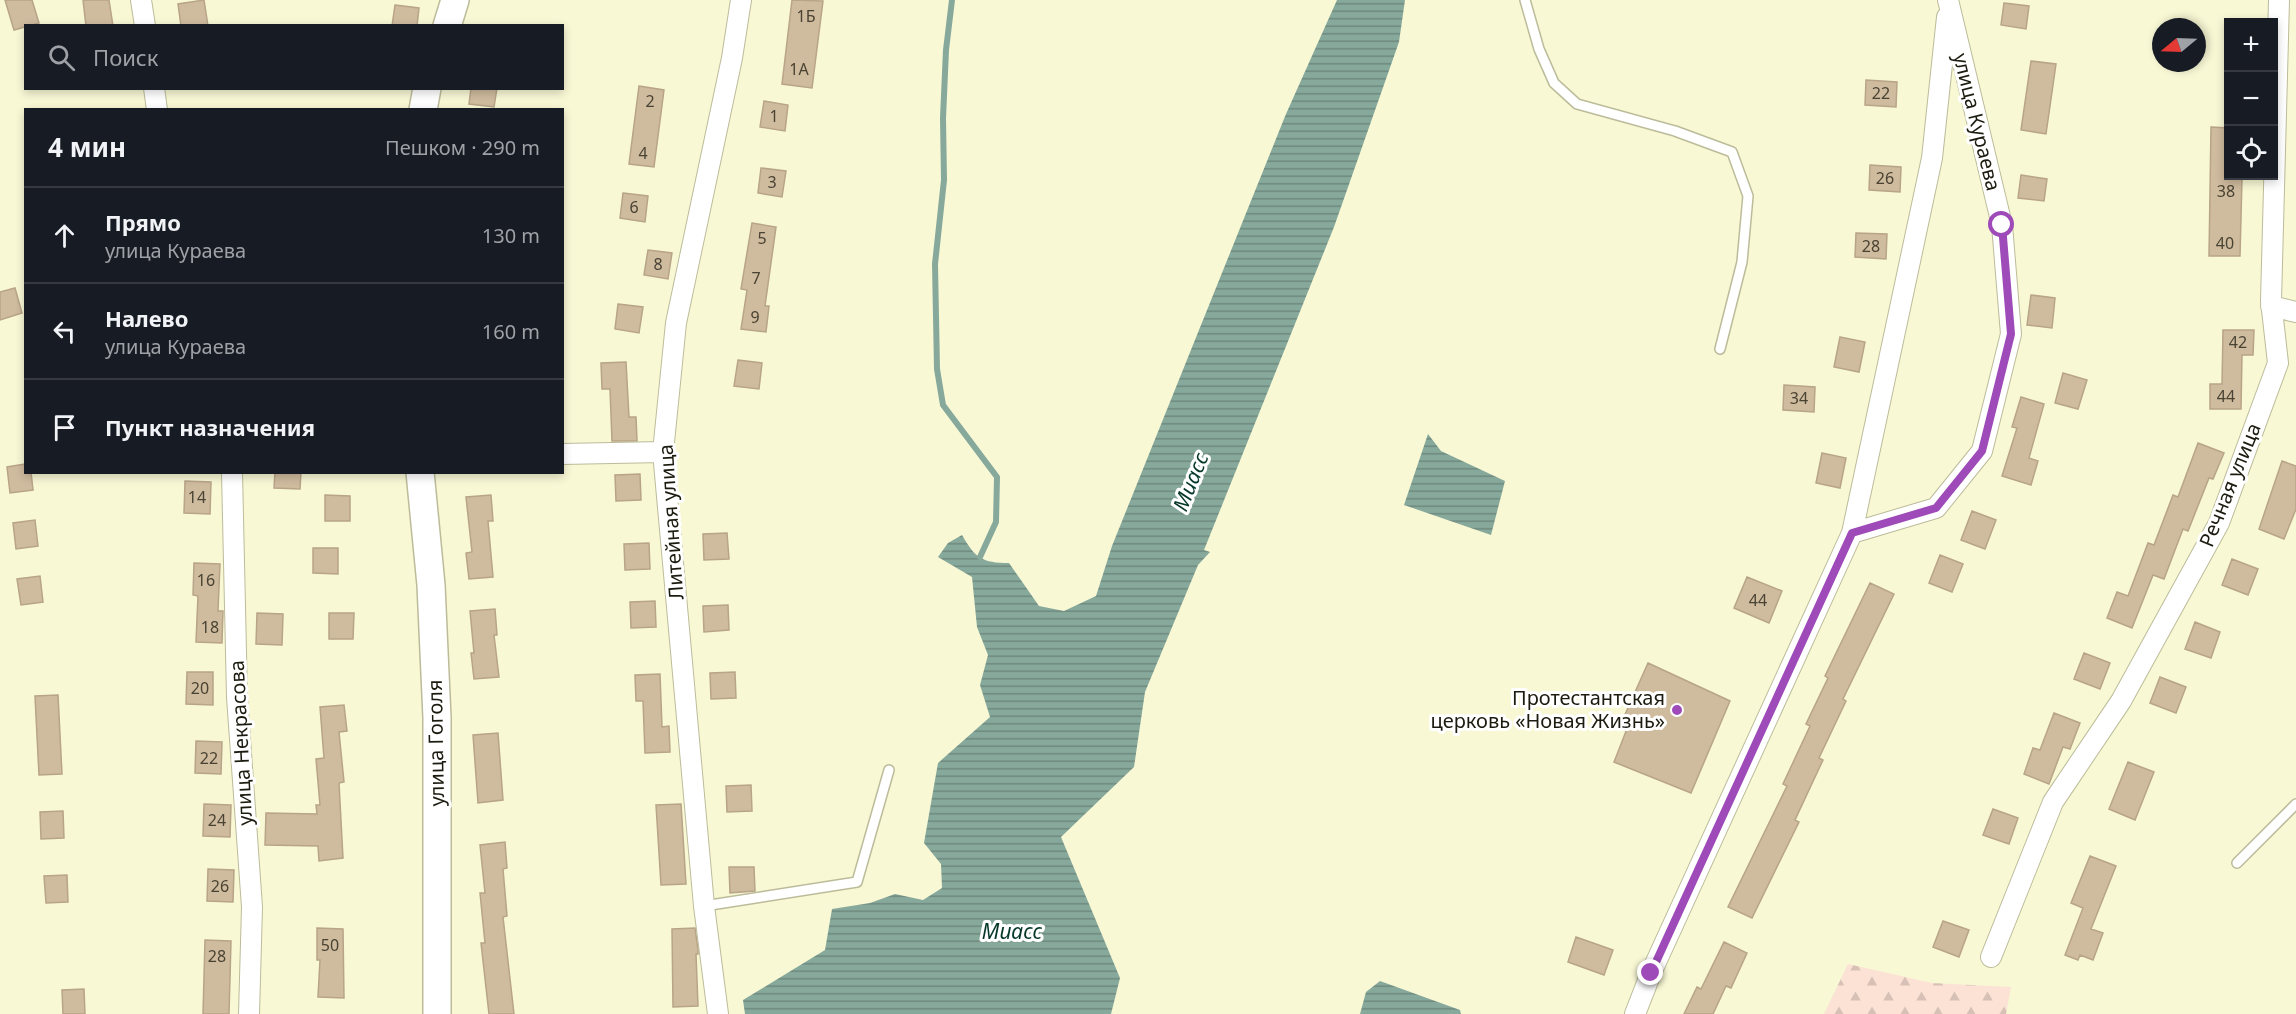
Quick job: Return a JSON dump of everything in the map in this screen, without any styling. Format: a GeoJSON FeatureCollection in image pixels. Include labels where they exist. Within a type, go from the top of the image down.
{"type":"FeatureCollection","features":[{"type":"Feature","properties":{"kind":"street"},"geometry":{"type":"LineString","coordinates":[[141,0],[145,24]]}},
{"type":"Feature","properties":{"kind":"street"},"geometry":{"type":"LineString","coordinates":[[448,24],[455,0]]}},
{"type":"Feature","properties":{"kind":"street","name":"Литейная улица"},"geometry":{"type":"LineString","coordinates":[[718,1014],[704,906],[663,452],[676,323],[732,58],[741,0]]}},
{"type":"Feature","properties":{"kind":"street","name":"Речная улица"},"geometry":{"type":"LineString","coordinates":[[1991,957],[2053,802],[2121,701],[2219,523],[2278,363],[2271,306],[2279,0]]}},
{"type":"Feature","properties":{"kind":"street"},"geometry":{"type":"LineString","coordinates":[[1635,1014],[1651,973],[1852,533],[1932,158],[1948,2]]}},
{"type":"Feature","properties":{"kind":"street","name":"улица Кураева"},"geometry":{"type":"LineString","coordinates":[[1852,533],[1936,508],[1982,451],[2011,334],[2002,225],[1948,2]]}},
{"type":"Feature","properties":{"kind":"street"},"geometry":{"type":"LineString","coordinates":[[154,90],[157,108]]}},
{"type":"Feature","properties":{"kind":"street"},"geometry":{"type":"LineString","coordinates":[[423,108],[427,90]]}},
{"type":"Feature","properties":{"kind":"street"},"geometry":{"type":"LineString","coordinates":[[2271,306],[2296,312]]}},
{"type":"Feature","properties":{"kind":"street"},"geometry":{"type":"LineString","coordinates":[[564,454],[663,452]]}},
{"type":"Feature","properties":{"kind":"street","name":"улица Некрасова"},"geometry":{"type":"LineString","coordinates":[[232,474],[237,698],[252,907],[249,1014]]}},
{"type":"Feature","properties":{"kind":"street","name":"улица Гоголя"},"geometry":{"type":"LineString","coordinates":[[420,474],[431,585],[437,718],[437,1014]]}},
{"type":"Feature","properties":{"kind":"lane"},"geometry":{"type":"LineString","coordinates":[[1525,0],[1539,49],[1554,83],[1577,104],[1675,131],[1732,152],[1748,196],[1742,262],[1720,349]]}},
{"type":"Feature","properties":{"kind":"lane"},"geometry":{"type":"LineString","coordinates":[[704,906],[857,882],[889,770]]}},
{"type":"Feature","properties":{"kind":"lane"},"geometry":{"type":"LineString","coordinates":[[2237,863],[2296,804]]}},
{"type":"Feature","properties":{"kind":"green space"},"geometry":{"type":"Polygon","coordinates":[[[1848,964],[1932,983],[2011,987],[2006,1014],[1824,1014],[1848,964]]]}},
{"type":"Feature","properties":{"kind":"water","name":"Миасс"},"geometry":{"type":"Polygon","coordinates":[[[1337,0],[1405,0],[1399,42],[1334,227],[1204,550],[1210,552],[1198,565],[1145,692],[1134,767],[1061,837],[1120,978],[1111,1014],[745,1014],[743,1000],[825,950],[832,909],[870,903],[895,894],[923,900],[942,888],[941,864],[924,843],[938,763],[990,717],[980,685],[988,655],[977,627],[972,577],[938,557],[948,543],[962,535],[980,558],[992,562],[1009,563],[1039,606],[1064,611],[1096,596],[1112,546],[1286,114],[1337,0]]]}},
{"type":"Feature","properties":{"kind":"water"},"geometry":{"type":"Polygon","coordinates":[[[1428,434],[1441,451],[1505,481],[1491,535],[1404,505],[1428,434]]]}},
{"type":"Feature","properties":{"kind":"water"},"geometry":{"type":"Polygon","coordinates":[[[1380,981],[1460,1010],[1461,1014],[1360,1014],[1366,992],[1380,981]]]}},
{"type":"Feature","properties":{"kind":"building"},"geometry":{"type":"Polygon","coordinates":[[[5,0],[32,0],[39,23],[24,24],[24,27],[14,30],[5,0]]]}},
{"type":"Feature","properties":{"kind":"building"},"geometry":{"type":"Polygon","coordinates":[[[83,0],[109,0],[113,24],[86,24],[83,0]]]}},
{"type":"Feature","properties":{"kind":"building"},"geometry":{"type":"Polygon","coordinates":[[[204,0],[208,24],[181,24],[178,4],[204,0]]]}},
{"type":"Feature","properties":{"kind":"building"},"geometry":{"type":"Polygon","coordinates":[[[792,0],[823,1],[812,88],[782,84],[792,0]]]}},
{"type":"Feature","properties":{"kind":"building"},"geometry":{"type":"Polygon","coordinates":[[[2004,3],[2029,6],[2026,29],[2001,25],[2004,3]]]}},
{"type":"Feature","properties":{"kind":"building"},"geometry":{"type":"Polygon","coordinates":[[[395,5],[419,8],[417,24],[392,24],[395,5]]]}},
{"type":"Feature","properties":{"kind":"building"},"geometry":{"type":"Polygon","coordinates":[[[2031,61],[2056,64],[2046,134],[2021,130],[2031,61]]]}},
{"type":"Feature","properties":{"kind":"building"},"geometry":{"type":"Polygon","coordinates":[[[1866,80],[1897,82],[1896,107],[1865,105],[1866,80]]]}},
{"type":"Feature","properties":{"kind":"building"},"geometry":{"type":"Polygon","coordinates":[[[639,86],[664,90],[654,167],[629,164],[639,86]]]}},
{"type":"Feature","properties":{"kind":"building"},"geometry":{"type":"Polygon","coordinates":[[[471,90],[497,90],[494,107],[469,104],[471,90]]]}},
{"type":"Feature","properties":{"kind":"building"},"geometry":{"type":"Polygon","coordinates":[[[764,101],[788,105],[785,131],[760,127],[764,101]]]}},
{"type":"Feature","properties":{"kind":"building"},"geometry":{"type":"Polygon","coordinates":[[[2211,127],[2224,128],[2224,180],[2242,180],[2240,256],[2209,256],[2211,127]]]}},
{"type":"Feature","properties":{"kind":"building"},"geometry":{"type":"Polygon","coordinates":[[[1870,165],[1901,167],[1900,192],[1869,190],[1870,165]]]}},
{"type":"Feature","properties":{"kind":"building"},"geometry":{"type":"Polygon","coordinates":[[[761,168],[786,171],[782,197],[758,193],[761,168]]]}},
{"type":"Feature","properties":{"kind":"building"},"geometry":{"type":"Polygon","coordinates":[[[2021,175],[2047,179],[2044,201],[2018,198],[2021,175]]]}},
{"type":"Feature","properties":{"kind":"building"},"geometry":{"type":"Polygon","coordinates":[[[623,193],[648,196],[645,222],[620,218],[623,193]]]}},
{"type":"Feature","properties":{"kind":"building"},"geometry":{"type":"Polygon","coordinates":[[[752,223],[776,227],[765,306],[769,306],[766,332],[741,329],[747,290],[741,289],[752,223]]]}},
{"type":"Feature","properties":{"kind":"building"},"geometry":{"type":"Polygon","coordinates":[[[1856,233],[1887,234],[1886,259],[1855,257],[1856,233]]]}},
{"type":"Feature","properties":{"kind":"building"},"geometry":{"type":"Polygon","coordinates":[[[648,250],[672,253],[668,279],[644,275],[648,250]]]}},
{"type":"Feature","properties":{"kind":"building"},"geometry":{"type":"Polygon","coordinates":[[[15,288],[22,313],[0,320],[0,292],[15,288]]]}},
{"type":"Feature","properties":{"kind":"building"},"geometry":{"type":"Polygon","coordinates":[[[2031,295],[2055,298],[2052,328],[2027,325],[2031,295]]]}},
{"type":"Feature","properties":{"kind":"building"},"geometry":{"type":"Polygon","coordinates":[[[618,304],[643,307],[639,333],[615,329],[618,304]]]}},
{"type":"Feature","properties":{"kind":"building"},"geometry":{"type":"Polygon","coordinates":[[[2223,330],[2254,330],[2253,355],[2242,355],[2241,409],[2210,409],[2210,384],[2222,384],[2223,330]]]}},
{"type":"Feature","properties":{"kind":"building"},"geometry":{"type":"Polygon","coordinates":[[[1840,337],[1865,342],[1859,372],[1834,367],[1840,337]]]}},
{"type":"Feature","properties":{"kind":"building"},"geometry":{"type":"Polygon","coordinates":[[[738,360],[762,363],[759,389],[734,386],[738,360]]]}},
{"type":"Feature","properties":{"kind":"building"},"geometry":{"type":"Polygon","coordinates":[[[626,362],[629,417],[636,417],[637,441],[612,441],[610,389],[602,389],[601,363],[626,362]]]}},
{"type":"Feature","properties":{"kind":"building"},"geometry":{"type":"Polygon","coordinates":[[[2063,373],[2087,380],[2078,409],[2055,403],[2063,373]]]}},
{"type":"Feature","properties":{"kind":"building"},"geometry":{"type":"Polygon","coordinates":[[[1784,385],[1815,387],[1814,412],[1783,410],[1784,385]]]}},
{"type":"Feature","properties":{"kind":"building"},"geometry":{"type":"Polygon","coordinates":[[[2021,397],[2044,404],[2029,458],[2038,461],[2031,485],[2002,476],[2017,428],[2012,427],[2021,397]]]}},
{"type":"Feature","properties":{"kind":"building"},"geometry":{"type":"Polygon","coordinates":[[[2198,443],[2224,453],[2213,479],[2209,478],[2188,531],[2183,529],[2164,579],[2153,575],[2132,628],[2107,618],[2117,592],[2128,596],[2148,543],[2154,545],[2173,495],[2178,497],[2198,443]]]}},
{"type":"Feature","properties":{"kind":"building"},"geometry":{"type":"Polygon","coordinates":[[[1822,453],[1846,458],[1840,488],[1816,483],[1822,453]]]}},
{"type":"Feature","properties":{"kind":"building"},"geometry":{"type":"Polygon","coordinates":[[[2282,461],[2296,466],[2296,509],[2284,539],[2259,529],[2282,461]]]}},
{"type":"Feature","properties":{"kind":"building"},"geometry":{"type":"Polygon","coordinates":[[[24,464],[24,474],[31,474],[33,490],[10,493],[7,467],[24,464]]]}},
{"type":"Feature","properties":{"kind":"building"},"geometry":{"type":"Polygon","coordinates":[[[275,474],[301,474],[300,489],[274,488],[275,474]]]}},
{"type":"Feature","properties":{"kind":"building"},"geometry":{"type":"Polygon","coordinates":[[[640,474],[641,500],[616,501],[615,475],[640,474]]]}},
{"type":"Feature","properties":{"kind":"building"},"geometry":{"type":"Polygon","coordinates":[[[185,481],[211,482],[210,514],[184,513],[185,481]]]}},
{"type":"Feature","properties":{"kind":"building"},"geometry":{"type":"Polygon","coordinates":[[[325,495],[350,496],[350,521],[325,521],[325,495]]]}},
{"type":"Feature","properties":{"kind":"building"},"geometry":{"type":"Polygon","coordinates":[[[491,495],[493,521],[488,521],[493,577],[469,579],[466,553],[472,552],[466,497],[491,495]]]}},
{"type":"Feature","properties":{"kind":"building"},"geometry":{"type":"Polygon","coordinates":[[[1972,511],[1996,520],[1985,549],[1961,540],[1972,511]]]}},
{"type":"Feature","properties":{"kind":"building"},"geometry":{"type":"Polygon","coordinates":[[[35,520],[38,546],[16,549],[13,523],[35,520]]]}},
{"type":"Feature","properties":{"kind":"building"},"geometry":{"type":"Polygon","coordinates":[[[727,533],[729,559],[704,560],[703,534],[727,533]]]}},
{"type":"Feature","properties":{"kind":"building"},"geometry":{"type":"Polygon","coordinates":[[[649,543],[650,569],[625,570],[624,544],[649,543]]]}},
{"type":"Feature","properties":{"kind":"building"},"geometry":{"type":"Polygon","coordinates":[[[313,548],[338,548],[338,574],[313,573],[313,548]]]}},
{"type":"Feature","properties":{"kind":"building"},"geometry":{"type":"Polygon","coordinates":[[[1940,555],[1963,564],[1952,592],[1929,583],[1940,555]]]}},
{"type":"Feature","properties":{"kind":"building"},"geometry":{"type":"Polygon","coordinates":[[[2232,559],[2258,569],[2248,595],[2222,585],[2232,559]]]}},
{"type":"Feature","properties":{"kind":"building"},"geometry":{"type":"Polygon","coordinates":[[[194,563],[220,564],[218,611],[223,611],[222,643],[196,642],[198,596],[193,595],[194,563]]]}},
{"type":"Feature","properties":{"kind":"building"},"geometry":{"type":"Polygon","coordinates":[[[40,576],[43,602],[21,605],[17,579],[40,576]]]}},
{"type":"Feature","properties":{"kind":"building"},"geometry":{"type":"Polygon","coordinates":[[[1747,577],[1782,591],[1769,623],[1734,608],[1747,577]]]}},
{"type":"Feature","properties":{"kind":"building"},"geometry":{"type":"Polygon","coordinates":[[[1870,583],[1894,594],[1843,699],[1846,701],[1819,758],[1823,760],[1795,820],[1799,822],[1752,918],[1728,907],[1787,786],[1783,784],[1810,726],[1806,724],[1828,678],[1825,676],[1870,583]]]}},
{"type":"Feature","properties":{"kind":"building"},"geometry":{"type":"Polygon","coordinates":[[[655,601],[656,627],[631,628],[630,602],[655,601]]]}},
{"type":"Feature","properties":{"kind":"building"},"geometry":{"type":"Polygon","coordinates":[[[728,605],[729,630],[704,632],[703,606],[728,605]]]}},
{"type":"Feature","properties":{"kind":"building"},"geometry":{"type":"Polygon","coordinates":[[[495,609],[497,635],[494,635],[499,677],[474,679],[470,611],[495,609]]]}},
{"type":"Feature","properties":{"kind":"building"},"geometry":{"type":"Polygon","coordinates":[[[257,613],[283,614],[282,645],[256,644],[257,613]]]}},
{"type":"Feature","properties":{"kind":"building"},"geometry":{"type":"Polygon","coordinates":[[[329,613],[354,613],[353,639],[329,639],[329,613]]]}},
{"type":"Feature","properties":{"kind":"building"},"geometry":{"type":"Polygon","coordinates":[[[2195,622],[2220,632],[2211,658],[2185,649],[2195,622]]]}},
{"type":"Feature","properties":{"kind":"building"},"geometry":{"type":"Polygon","coordinates":[[[2084,653],[2110,663],[2100,689],[2074,679],[2084,653]]]}},
{"type":"Feature","properties":{"kind":"building","name":"Протестантская церковь «Новая Жизнь»"},"geometry":{"type":"Polygon","coordinates":[[[1648,663],[1730,701],[1691,793],[1614,762],[1630,721],[1623,719],[1648,663]]]}},
{"type":"Feature","properties":{"kind":"building"},"geometry":{"type":"Polygon","coordinates":[[[187,672],[213,672],[213,705],[186,704],[187,672]]]}},
{"type":"Feature","properties":{"kind":"building"},"geometry":{"type":"Polygon","coordinates":[[[735,672],[736,698],[711,699],[710,673],[735,672]]]}},
{"type":"Feature","properties":{"kind":"building"},"geometry":{"type":"Polygon","coordinates":[[[660,674],[662,727],[669,726],[670,752],[645,753],[643,701],[636,701],[635,675],[660,674]]]}},
{"type":"Feature","properties":{"kind":"building"},"geometry":{"type":"Polygon","coordinates":[[[2160,677],[2186,687],[2176,713],[2150,703],[2160,677]]]}},
{"type":"Feature","properties":{"kind":"building"},"geometry":{"type":"Polygon","coordinates":[[[58,695],[62,774],[39,775],[35,696],[58,695]]]}},
{"type":"Feature","properties":{"kind":"building"},"geometry":{"type":"Polygon","coordinates":[[[344,705],[347,731],[339,732],[344,782],[339,783],[343,858],[319,861],[318,846],[265,845],[266,813],[317,814],[316,805],[320,805],[316,759],[324,758],[320,707],[344,705]]]}},
{"type":"Feature","properties":{"kind":"building"},"geometry":{"type":"Polygon","coordinates":[[[2054,713],[2080,723],[2070,749],[2063,747],[2049,784],[2024,774],[2033,748],[2040,750],[2054,713]]]}},
{"type":"Feature","properties":{"kind":"building"},"geometry":{"type":"Polygon","coordinates":[[[498,733],[503,800],[478,803],[473,735],[498,733]]]}},
{"type":"Feature","properties":{"kind":"building"},"geometry":{"type":"Polygon","coordinates":[[[196,741],[222,742],[221,774],[195,773],[196,741]]]}},
{"type":"Feature","properties":{"kind":"building"},"geometry":{"type":"Polygon","coordinates":[[[2128,762],[2154,772],[2135,820],[2109,809],[2128,762]]]}},
{"type":"Feature","properties":{"kind":"building"},"geometry":{"type":"Polygon","coordinates":[[[751,785],[752,811],[727,812],[726,786],[751,785]]]}},
{"type":"Feature","properties":{"kind":"building"},"geometry":{"type":"Polygon","coordinates":[[[204,804],[231,805],[230,837],[203,836],[204,804]]]}},
{"type":"Feature","properties":{"kind":"building"},"geometry":{"type":"Polygon","coordinates":[[[681,804],[686,884],[661,885],[656,805],[681,804]]]}},
{"type":"Feature","properties":{"kind":"building"},"geometry":{"type":"Polygon","coordinates":[[[1993,809],[2018,818],[2009,844],[1983,835],[1993,809]]]}},
{"type":"Feature","properties":{"kind":"building"},"geometry":{"type":"Polygon","coordinates":[[[63,811],[64,838],[41,839],[40,812],[63,811]]]}},
{"type":"Feature","properties":{"kind":"building"},"geometry":{"type":"Polygon","coordinates":[[[505,842],[507,868],[503,869],[507,916],[503,917],[514,1014],[489,1014],[481,943],[485,943],[480,893],[485,893],[480,845],[505,842]]]}},
{"type":"Feature","properties":{"kind":"building"},"geometry":{"type":"Polygon","coordinates":[[[2090,856],[2116,866],[2091,929],[2103,933],[2093,960],[2080,955],[2078,960],[2065,955],[2083,908],[2071,903],[2090,856]]]}},
{"type":"Feature","properties":{"kind":"building"},"geometry":{"type":"Polygon","coordinates":[[[729,867],[754,867],[755,891],[730,893],[729,867]]]}},
{"type":"Feature","properties":{"kind":"building"},"geometry":{"type":"Polygon","coordinates":[[[208,869],[234,870],[233,902],[207,901],[208,869]]]}},
{"type":"Feature","properties":{"kind":"building"},"geometry":{"type":"Polygon","coordinates":[[[67,875],[68,902],[46,903],[44,876],[67,875]]]}},
{"type":"Feature","properties":{"kind":"building"},"geometry":{"type":"Polygon","coordinates":[[[1943,921],[1969,930],[1959,957],[1933,947],[1943,921]]]}},
{"type":"Feature","properties":{"kind":"building"},"geometry":{"type":"Polygon","coordinates":[[[317,928],[343,929],[344,998],[318,997],[320,960],[317,960],[317,928]]]}},
{"type":"Feature","properties":{"kind":"building"},"geometry":{"type":"Polygon","coordinates":[[[695,928],[698,950],[696,954],[698,1006],[673,1007],[672,929],[695,928]]]}},
{"type":"Feature","properties":{"kind":"building"},"geometry":{"type":"Polygon","coordinates":[[[1576,937],[1613,950],[1604,975],[1568,962],[1576,937]]]}},
{"type":"Feature","properties":{"kind":"building"},"geometry":{"type":"Polygon","coordinates":[[[205,940],[231,941],[229,1014],[203,1014],[205,940]]]}},
{"type":"Feature","properties":{"kind":"building"},"geometry":{"type":"Polygon","coordinates":[[[1724,942],[1747,953],[1731,988],[1726,986],[1713,1014],[1684,1014],[1697,987],[1701,989],[1724,942]]]}},
{"type":"Feature","properties":{"kind":"building"},"geometry":{"type":"Polygon","coordinates":[[[84,989],[85,1014],[63,1014],[62,990],[84,989]]]}},
{"type":"Feature","properties":{"kind":"waterway"},"geometry":{"type":"LineString","coordinates":[[952,0],[946,50],[943,118],[944,180],[935,264],[937,369],[943,405],[997,477],[996,522],[980,557]]}},
{"type":"Feature","properties":{"kind":"place","name":"Протестантская церковь «Новая Жизнь»"},"geometry":{"type":"Point","coordinates":[1677,710]}},
{"type":"Feature","properties":{"kind":"route"},"geometry":{"type":"LineString","coordinates":[[1651,973],[1852,533],[1936,508],[1982,451],[2011,334],[2002,225]]}}]}
